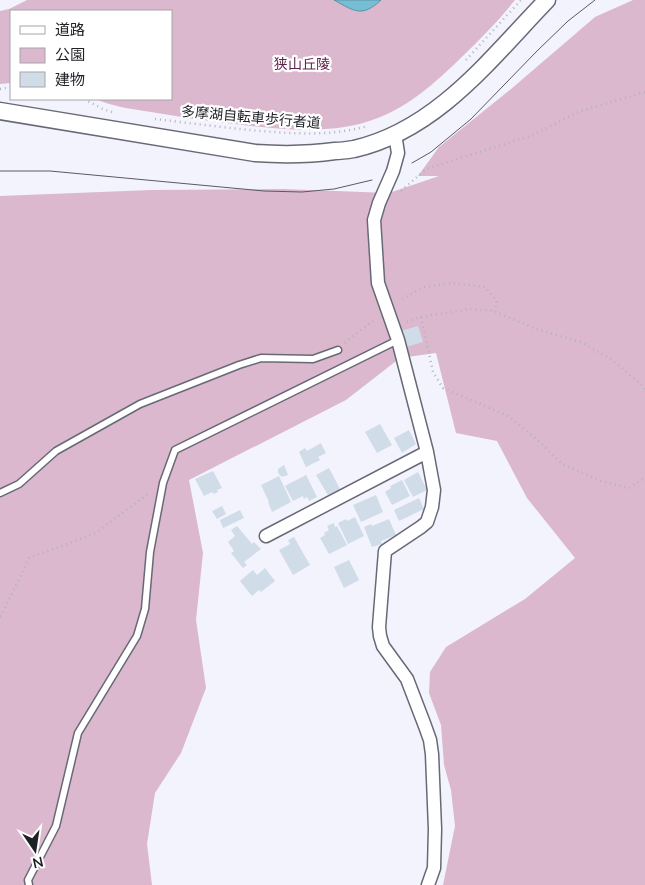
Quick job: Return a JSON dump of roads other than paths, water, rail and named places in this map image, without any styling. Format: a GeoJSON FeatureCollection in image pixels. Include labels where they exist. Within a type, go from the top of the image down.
{"type":"FeatureCollection","features":[{"type":"Feature","properties":{"kind":"street"},"geometry":{"type":"LineString","coordinates":[[0,111],[255,153],[309,155],[353,149],[395,134],[431,113],[478,74],[547,0]]}},
{"type":"Feature","properties":{"kind":"street"},"geometry":{"type":"LineString","coordinates":[[395,134],[398,153],[374,220],[378,283],[398,340],[427,452],[434,490],[427,522],[385,551],[379,627],[383,646],[407,679],[430,740],[435,829],[434,868],[428,885]]}},
{"type":"Feature","properties":{"kind":"street"},"geometry":{"type":"LineString","coordinates":[[266,536],[427,452]]}},
{"type":"Feature","properties":{"kind":"lane"},"geometry":{"type":"LineString","coordinates":[[29,885],[28,880],[56,826],[78,733],[137,636],[145,609],[150,552],[163,483],[175,450],[398,340]]}},
{"type":"Feature","properties":{"kind":"lane"},"geometry":{"type":"LineString","coordinates":[[0,493],[19,484],[56,452],[140,404],[261,358],[313,359],[338,350]]}},
{"type":"Feature","properties":{"kind":"water"},"geometry":{"type":"Polygon","coordinates":[[[334,0],[381,0],[368,9],[358,11],[334,0]]]}},
{"type":"Feature","properties":{"kind":"tram line"},"geometry":{"type":"LineString","coordinates":[[412,163],[431,152],[471,119],[568,21],[595,0]]}},
{"type":"Feature","properties":{"kind":"tram line"},"geometry":{"type":"LineString","coordinates":[[0,171],[50,171],[264,191],[302,192],[334,189],[372,180]]}},
{"type":"Feature","properties":{"kind":"park label","name":"狭山丘陵"},"geometry":{"type":"Point","coordinates":[302,64]}}]}
